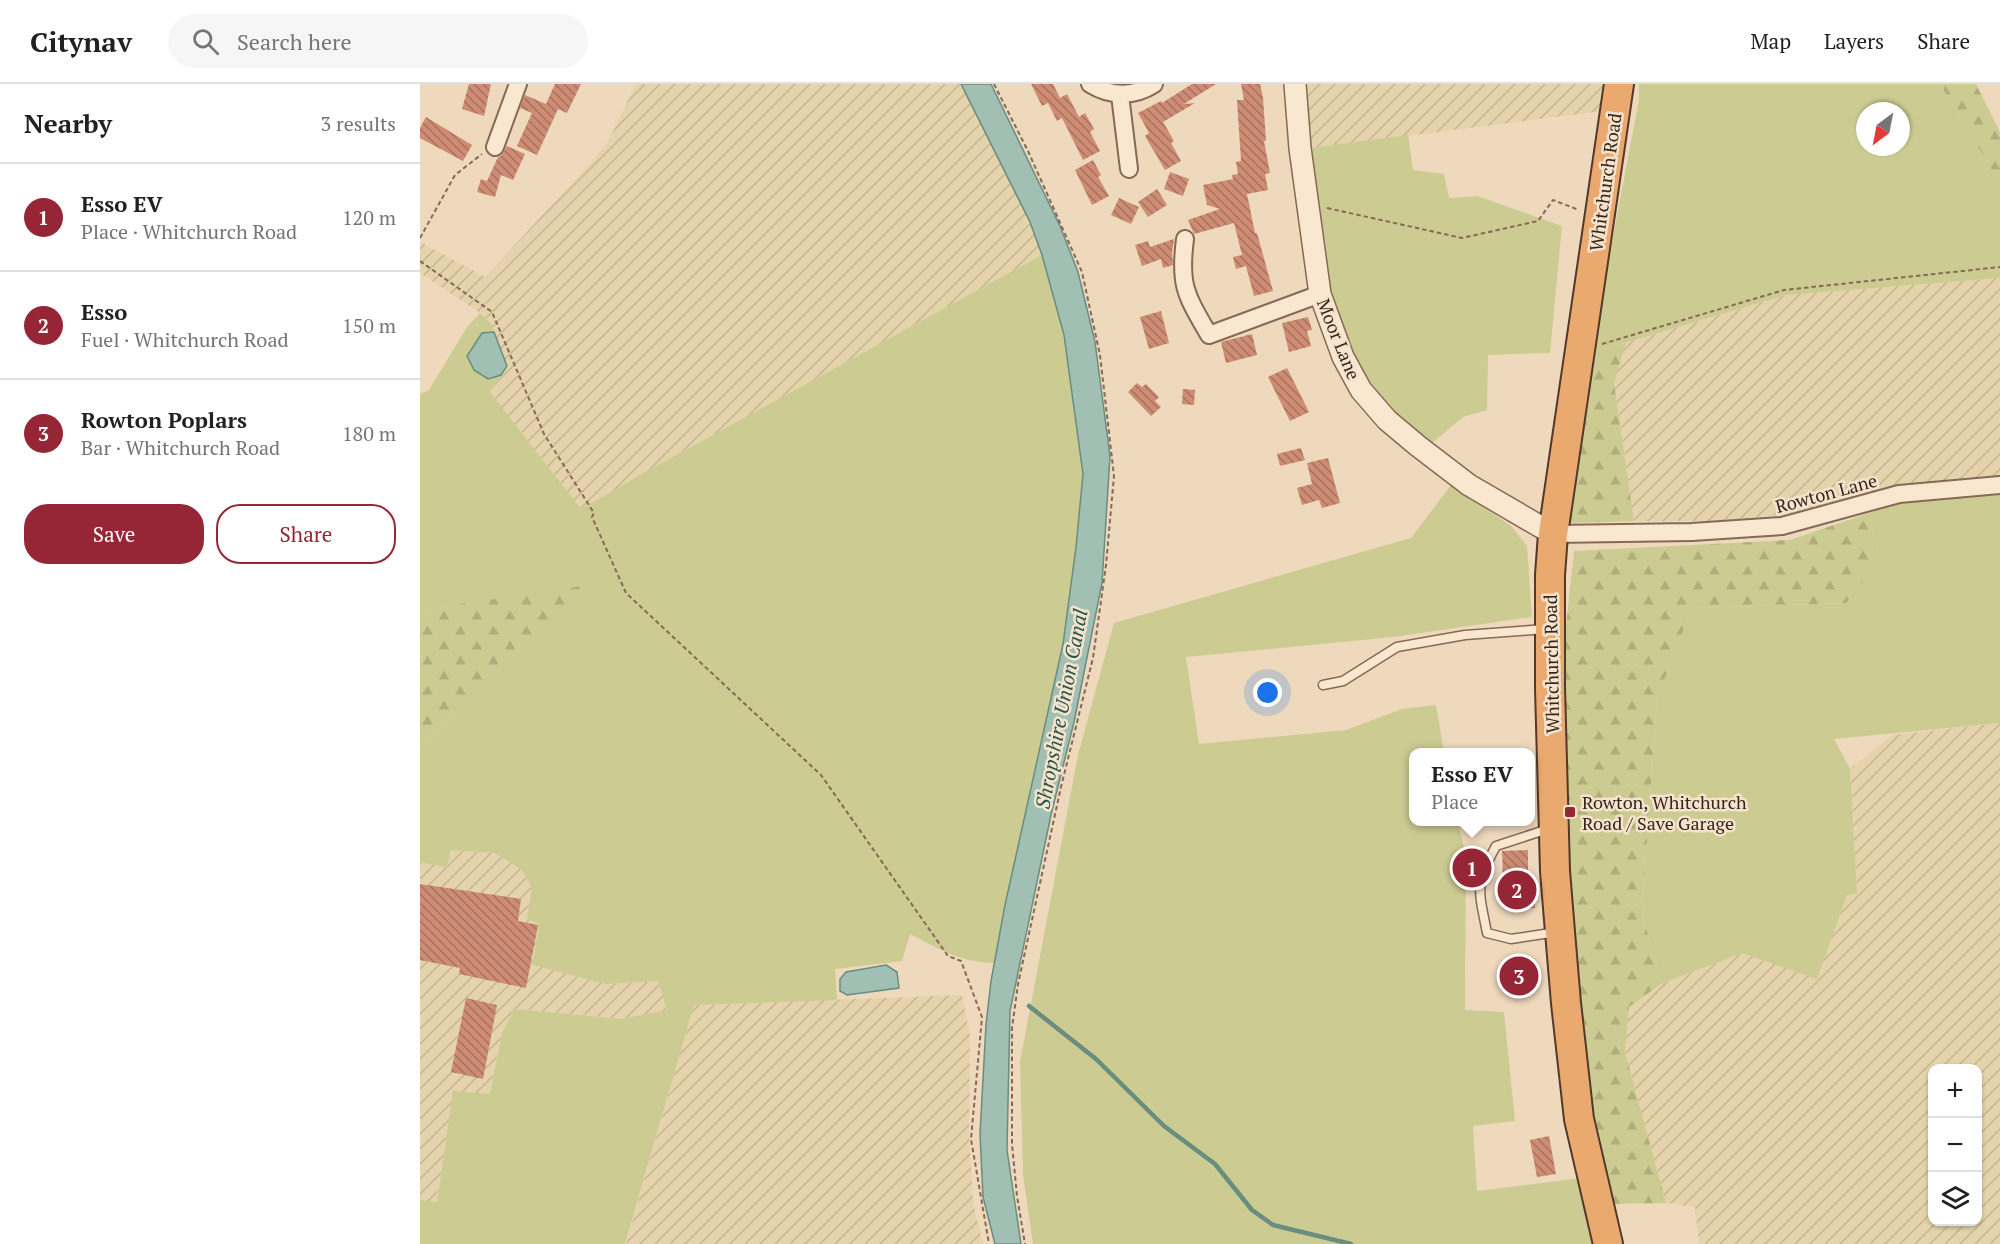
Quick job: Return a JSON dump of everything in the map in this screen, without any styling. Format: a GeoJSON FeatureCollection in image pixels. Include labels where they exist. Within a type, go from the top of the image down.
{"type":"FeatureCollection","features":[{"type":"Feature","properties":{"kind":"highway","name":"Whitchurch Road"},"geometry":{"type":"LineString","coordinates":[[1608,1244],[1579,1119],[1566,1003],[1554,826],[1550,575],[1553,534],[1619,84]]}},
{"type":"Feature","properties":{"kind":"street"},"geometry":{"type":"LineString","coordinates":[[495,147],[518,84]]}},
{"type":"Feature","properties":{"kind":"street"},"geometry":{"type":"LineString","coordinates":[[1090,84],[1119,95],[1135,93],[1154,84]]}},
{"type":"Feature","properties":{"kind":"street","name":"Moor Lane"},"geometry":{"type":"LineString","coordinates":[[1295,84],[1300,148],[1320,294],[1342,357],[1360,390],[1387,420],[1469,485],[1553,534]]}},
{"type":"Feature","properties":{"kind":"street"},"geometry":{"type":"LineString","coordinates":[[1119,95],[1129,169]]}},
{"type":"Feature","properties":{"kind":"street"},"geometry":{"type":"LineString","coordinates":[[1185,239],[1182,276],[1188,299],[1209,335],[1320,294]]}},
{"type":"Feature","properties":{"kind":"street","name":"Rowton Lane"},"geometry":{"type":"LineString","coordinates":[[1553,534],[1692,532],[1782,526],[1899,494],[2000,485]]}},
{"type":"Feature","properties":{"kind":"lane"},"geometry":{"type":"LineString","coordinates":[[1323,685],[1343,681],[1397,648],[1465,635],[1550,628]]}},
{"type":"Feature","properties":{"kind":"lane"},"geometry":{"type":"LineString","coordinates":[[1554,826],[1496,846],[1482,870],[1479,888],[1487,933],[1511,939],[1560,932]]}},
{"type":"Feature","properties":{"kind":"path"},"geometry":{"type":"LineString","coordinates":[[994,84],[1028,151],[1082,272],[1100,355],[1114,476],[1094,658],[1061,787],[1018,984],[1012,1028],[1012,1144],[1025,1244]]}},
{"type":"Feature","properties":{"kind":"path"},"geometry":{"type":"LineString","coordinates":[[420,238],[455,175],[492,146],[495,147]]}},
{"type":"Feature","properties":{"kind":"path"},"geometry":{"type":"LineString","coordinates":[[1307,203],[1462,238],[1538,221],[1553,200],[1600,218]]}},
{"type":"Feature","properties":{"kind":"path"},"geometry":{"type":"LineString","coordinates":[[420,261],[492,312],[544,434],[594,513],[592,517],[626,593],[821,775],[948,956],[961,961],[982,1017],[971,1139],[989,1244]]}},
{"type":"Feature","properties":{"kind":"path"},"geometry":{"type":"LineString","coordinates":[[1579,351],[1784,290],[2000,267]]}},
{"type":"Feature","properties":{"kind":"shaded area"},"geometry":{"type":"Polygon","coordinates":[[[636,84],[961,84],[1030,222],[1042,255],[581,509],[490,392],[507,366],[491,324],[480,313],[420,273],[420,242],[485,277],[607,143],[636,84]]]}},
{"type":"Feature","properties":{"kind":"shaded area"},"geometry":{"type":"Polygon","coordinates":[[[1305,84],[1606,84],[1603,111],[1312,148],[1305,84]]]}},
{"type":"Feature","properties":{"kind":"shaded area"},"geometry":{"type":"Polygon","coordinates":[[[2000,278],[2000,479],[1952,480],[1890,486],[1831,505],[1779,515],[1710,521],[1634,521],[1614,382],[1626,343],[1786,295],[2000,278]]]}},
{"type":"Feature","properties":{"kind":"shaded area"},"geometry":{"type":"Polygon","coordinates":[[[2000,723],[2000,1244],[1699,1244],[1695,1207],[1666,1203],[1625,1052],[1629,1007],[1661,984],[1742,953],[1817,978],[1847,895],[1857,893],[1850,769],[1892,735],[2000,723]]]}},
{"type":"Feature","properties":{"kind":"shaded area"},"geometry":{"type":"Polygon","coordinates":[[[451,850],[495,853],[522,870],[532,888],[527,919],[539,924],[606,984],[658,981],[668,1010],[621,1019],[514,1009],[502,1033],[490,1094],[453,1091],[437,1202],[420,1200],[420,862],[447,868],[451,850]]]}},
{"type":"Feature","properties":{"kind":"shaded area"},"geometry":{"type":"Polygon","coordinates":[[[962,995],[970,1035],[969,1131],[973,1203],[983,1244],[626,1244],[694,1005],[962,995]]]}},
{"type":"Feature","properties":{"kind":"green space"},"geometry":{"type":"Polygon","coordinates":[[[1639,84],[1940,84],[2000,183],[2000,278],[1786,295],[1591,353],[1639,100],[1639,84]]]}},
{"type":"Feature","properties":{"kind":"green space"},"geometry":{"type":"Polygon","coordinates":[[[1940,84],[1976,84],[2000,132],[2000,183],[1940,84]]]}},
{"type":"Feature","properties":{"kind":"green space"},"geometry":{"type":"Polygon","coordinates":[[[1408,135],[1413,170],[1444,174],[1449,198],[1477,196],[1562,226],[1550,353],[1488,355],[1487,410],[1463,417],[1432,443],[1370,392],[1359,371],[1331,296],[1321,244],[1312,148],[1408,135]]]}},
{"type":"Feature","properties":{"kind":"green space"},"geometry":{"type":"Polygon","coordinates":[[[1042,255],[1064,335],[1083,474],[1063,644],[994,963],[961,958],[910,934],[902,961],[835,969],[837,1000],[694,1005],[625,1244],[420,1244],[420,1200],[437,1202],[453,1091],[490,1094],[502,1033],[514,1009],[621,1019],[667,1010],[658,981],[606,984],[533,965],[539,924],[527,919],[532,888],[522,870],[495,853],[451,850],[447,868],[420,862],[420,749],[581,587],[420,610],[420,394],[429,390],[467,327],[480,313],[491,324],[494,332],[482,333],[488,379],[501,375],[490,392],[581,509],[1042,255]]]}},
{"type":"Feature","properties":{"kind":"green space"},"geometry":{"type":"Polygon","coordinates":[[[1626,343],[1614,383],[1634,521],[1569,523],[1590,353],[1626,343]]]}},
{"type":"Feature","properties":{"kind":"green space"},"geometry":{"type":"Polygon","coordinates":[[[1451,485],[1511,526],[1527,546],[1532,617],[1393,637],[1186,657],[1199,744],[1346,730],[1402,709],[1436,705],[1443,748],[1409,748],[1409,826],[1459,826],[1466,856],[1465,1010],[1504,1012],[1515,1121],[1473,1126],[1477,1191],[1581,1178],[1598,1244],[1033,1244],[1023,1175],[1020,1062],[1078,755],[1114,623],[1411,538],[1451,485]]]}},
{"type":"Feature","properties":{"kind":"green space"},"geometry":{"type":"Polygon","coordinates":[[[2000,494],[2000,723],[1834,739],[1850,769],[1857,893],[1847,895],[1817,979],[1742,953],[1661,984],[1642,912],[1657,699],[1692,608],[1846,603],[1877,550],[1869,513],[1893,502],[2000,494]]]}},
{"type":"Feature","properties":{"kind":"green space"},"geometry":{"type":"Polygon","coordinates":[[[1869,513],[1877,550],[1863,582],[1846,603],[1692,608],[1657,699],[1642,912],[1661,984],[1629,1007],[1625,1052],[1666,1203],[1609,1204],[1579,1043],[1567,863],[1560,683],[1574,551],[1790,540],[1869,513]]]}},
{"type":"Feature","properties":{"kind":"green space"},"geometry":{"type":"Polygon","coordinates":[[[582,586],[572,597],[420,749],[420,610],[582,586]]]}},
{"type":"Feature","properties":{"kind":"water","name":"Shropshire Union Canal"},"geometry":{"type":"Polygon","coordinates":[[[961,84],[991,84],[1060,226],[1078,272],[1095,342],[1110,456],[1102,583],[1074,722],[1051,815],[1010,1011],[1007,1150],[1021,1244],[995,1244],[983,1197],[980,1134],[986,1025],[991,981],[1005,905],[1063,644],[1083,474],[1064,335],[1042,255],[1030,222],[961,84]]]}},
{"type":"Feature","properties":{"kind":"water"},"geometry":{"type":"Polygon","coordinates":[[[494,332],[507,366],[501,375],[488,379],[474,370],[467,356],[482,333],[494,332]]]}},
{"type":"Feature","properties":{"kind":"water"},"geometry":{"type":"Polygon","coordinates":[[[886,965],[897,972],[899,988],[847,995],[840,991],[840,979],[846,972],[886,965]]]}},
{"type":"Feature","properties":{"kind":"building"},"geometry":{"type":"Polygon","coordinates":[[[469,84],[491,84],[484,116],[462,109],[469,84]]]}},
{"type":"Feature","properties":{"kind":"building"},"geometry":{"type":"Polygon","coordinates":[[[555,84],[581,84],[567,113],[558,109],[537,155],[517,146],[532,113],[520,108],[525,95],[546,104],[555,84]]]}},
{"type":"Feature","properties":{"kind":"building"},"geometry":{"type":"Polygon","coordinates":[[[1031,84],[1053,84],[1060,98],[1067,94],[1079,117],[1085,113],[1094,129],[1090,132],[1100,151],[1083,160],[1062,118],[1057,121],[1048,103],[1042,106],[1031,84]]]}},
{"type":"Feature","properties":{"kind":"building"},"geometry":{"type":"Polygon","coordinates":[[[1192,84],[1216,84],[1184,104],[1195,103],[1163,122],[1174,141],[1171,143],[1181,161],[1165,170],[1145,136],[1149,133],[1138,113],[1161,101],[1162,103],[1192,84]]]}},
{"type":"Feature","properties":{"kind":"building"},"geometry":{"type":"Polygon","coordinates":[[[1241,84],[1260,84],[1263,98],[1266,141],[1264,141],[1270,173],[1265,174],[1268,190],[1247,194],[1255,233],[1257,233],[1273,291],[1254,296],[1246,266],[1236,269],[1233,257],[1242,255],[1234,223],[1194,234],[1188,220],[1220,209],[1207,205],[1203,185],[1233,179],[1232,175],[1238,174],[1236,162],[1241,161],[1237,100],[1244,100],[1241,84]]]}},
{"type":"Feature","properties":{"kind":"building"},"geometry":{"type":"Polygon","coordinates":[[[426,117],[472,145],[463,161],[420,138],[420,128],[426,117]]]}},
{"type":"Feature","properties":{"kind":"building"},"geometry":{"type":"Polygon","coordinates":[[[507,146],[525,154],[513,180],[501,175],[495,197],[477,192],[481,179],[487,181],[498,157],[502,155],[507,146]]]}},
{"type":"Feature","properties":{"kind":"building"},"geometry":{"type":"Polygon","coordinates":[[[1093,160],[1101,175],[1098,177],[1109,196],[1092,205],[1075,170],[1093,160]]]}},
{"type":"Feature","properties":{"kind":"building"},"geometry":{"type":"Polygon","coordinates":[[[1170,172],[1189,179],[1183,196],[1164,189],[1170,172]]]}},
{"type":"Feature","properties":{"kind":"building"},"geometry":{"type":"Polygon","coordinates":[[[1157,189],[1167,205],[1148,217],[1138,202],[1157,189]]]}},
{"type":"Feature","properties":{"kind":"building"},"geometry":{"type":"Polygon","coordinates":[[[1119,198],[1139,207],[1131,224],[1111,215],[1119,198]]]}},
{"type":"Feature","properties":{"kind":"building"},"geometry":{"type":"Polygon","coordinates":[[[1174,239],[1173,265],[1163,268],[1161,259],[1142,266],[1135,245],[1148,241],[1150,247],[1174,239]]]}},
{"type":"Feature","properties":{"kind":"building"},"geometry":{"type":"Polygon","coordinates":[[[1161,311],[1169,343],[1149,349],[1140,317],[1161,311]]]}},
{"type":"Feature","properties":{"kind":"building"},"geometry":{"type":"Polygon","coordinates":[[[1308,317],[1312,330],[1307,331],[1311,346],[1289,352],[1282,323],[1308,317]]]}},
{"type":"Feature","properties":{"kind":"building"},"geometry":{"type":"Polygon","coordinates":[[[1252,334],[1257,355],[1226,363],[1221,342],[1252,334]]]}},
{"type":"Feature","properties":{"kind":"building"},"geometry":{"type":"Polygon","coordinates":[[[1287,368],[1309,412],[1290,421],[1268,377],[1287,368]]]}},
{"type":"Feature","properties":{"kind":"building"},"geometry":{"type":"Polygon","coordinates":[[[1137,383],[1142,387],[1146,384],[1159,397],[1155,401],[1161,407],[1151,416],[1128,392],[1137,383]]]}},
{"type":"Feature","properties":{"kind":"building"},"geometry":{"type":"Polygon","coordinates":[[[1183,389],[1195,390],[1194,405],[1182,404],[1183,389]]]}},
{"type":"Feature","properties":{"kind":"building"},"geometry":{"type":"Polygon","coordinates":[[[1301,448],[1305,460],[1280,466],[1277,454],[1301,448]]]}},
{"type":"Feature","properties":{"kind":"building"},"geometry":{"type":"Polygon","coordinates":[[[1328,458],[1340,503],[1322,508],[1319,500],[1302,505],[1297,488],[1312,484],[1307,463],[1328,458]]]}},
{"type":"Feature","properties":{"kind":"building"},"geometry":{"type":"Polygon","coordinates":[[[1528,850],[1528,878],[1534,877],[1535,908],[1504,909],[1502,851],[1528,850]]]}},
{"type":"Feature","properties":{"kind":"building"},"geometry":{"type":"Polygon","coordinates":[[[420,884],[521,899],[518,921],[538,925],[526,988],[459,974],[460,968],[420,960],[420,884]]]}},
{"type":"Feature","properties":{"kind":"building"},"geometry":{"type":"Polygon","coordinates":[[[466,998],[497,1005],[483,1079],[451,1072],[466,998]]]}},
{"type":"Feature","properties":{"kind":"building"},"geometry":{"type":"Polygon","coordinates":[[[1549,1136],[1556,1174],[1537,1177],[1530,1140],[1549,1136]]]}},
{"type":"Feature","properties":{"kind":"waterway"},"geometry":{"type":"LineString","coordinates":[[1029,1006],[1096,1059],[1164,1126],[1215,1164],[1252,1210],[1273,1225],[1351,1244]]}},
{"type":"Feature","properties":{"kind":"place","name":"Rowton, Whitchurch Road / Save Garage"},"geometry":{"type":"Point","coordinates":[1570,812]}},
{"type":"Feature","properties":{"kind":"place","name":"Esso EV"},"geometry":{"type":"Point","coordinates":[1472,868]}},
{"type":"Feature","properties":{"kind":"place","name":"Esso"},"geometry":{"type":"Point","coordinates":[1517,890]}},
{"type":"Feature","properties":{"kind":"place","name":"Rowton Poplars"},"geometry":{"type":"Point","coordinates":[1519,976]}}]}
